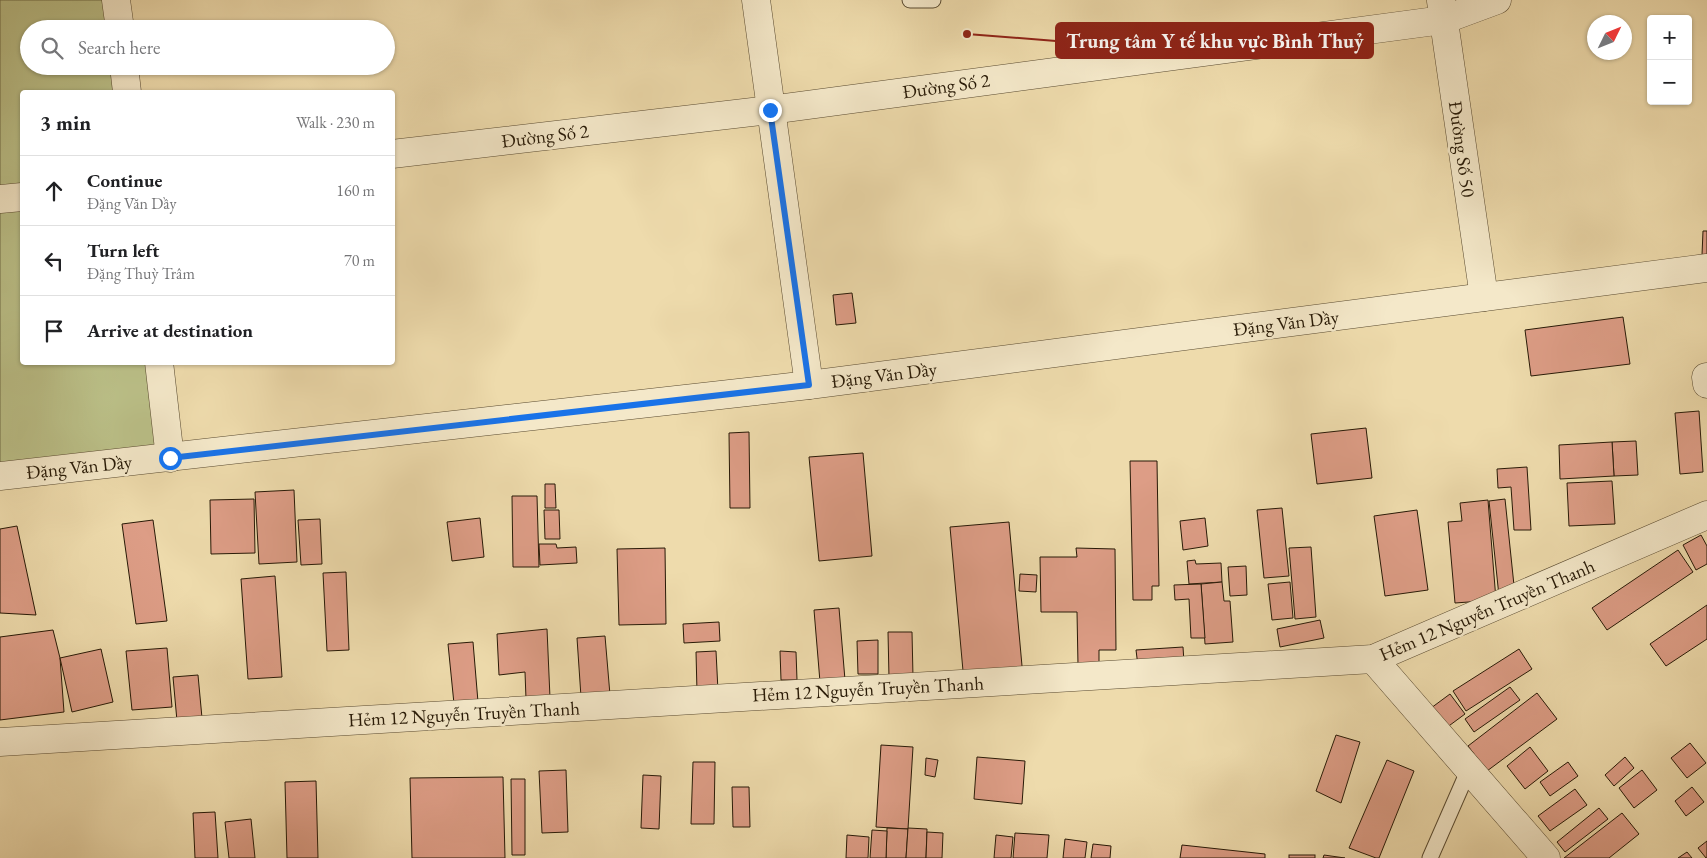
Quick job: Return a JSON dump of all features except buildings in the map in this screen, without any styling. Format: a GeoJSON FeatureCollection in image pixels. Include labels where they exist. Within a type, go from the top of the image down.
{"type":"FeatureCollection","features":[{"type":"Feature","properties":{"kind":"street"},"geometry":{"type":"LineString","coordinates":[[116,0],[119,20]]}},
{"type":"Feature","properties":{"kind":"street"},"geometry":{"type":"LineString","coordinates":[[756,0],[809,385]]}},
{"type":"Feature","properties":{"kind":"street","name":"Đường Số 2"},"geometry":{"type":"LineString","coordinates":[[395,154],[770,110],[1442,10],[1497,0]]}},
{"type":"Feature","properties":{"kind":"street","name":"Đường Số 50"},"geometry":{"type":"LineString","coordinates":[[1442,10],[1484,297]]}},
{"type":"Feature","properties":{"kind":"street"},"geometry":{"type":"LineString","coordinates":[[125,75],[127,90]]}},
{"type":"Feature","properties":{"kind":"street"},"geometry":{"type":"LineString","coordinates":[[0,199],[20,197]]}},
{"type":"Feature","properties":{"kind":"street","name":"Đặng Văn Dầy"},"geometry":{"type":"LineString","coordinates":[[0,476],[809,385],[1707,268]]}},
{"type":"Feature","properties":{"kind":"street"},"geometry":{"type":"LineString","coordinates":[[159,365],[170,458]]}},
{"type":"Feature","properties":{"kind":"street","name":"Hẻm 12 Nguyễn Truyền Thanh"},"geometry":{"type":"LineString","coordinates":[[0,742],[1373,659],[1707,515]]}},
{"type":"Feature","properties":{"kind":"street"},"geometry":{"type":"LineString","coordinates":[[1373,659],[1546,858]]}},
{"type":"Feature","properties":{"kind":"lane"},"geometry":{"type":"LineString","coordinates":[[910,0],[933,0]]}},
{"type":"Feature","properties":{"kind":"lane"},"geometry":{"type":"LineString","coordinates":[[1430,858],[1469,769]]}},
{"type":"Feature","properties":{"kind":"green space"},"geometry":{"type":"Polygon","coordinates":[[[0,0],[116,0],[119,20],[20,20],[20,75],[125,75],[127,90],[20,90],[20,365],[159,365],[170,458],[0,473],[0,0]]]}},
{"type":"Feature","properties":{"kind":"place","name":"Trung tâm Y tế khu vực Bình Thuỷ"},"geometry":{"type":"Point","coordinates":[967,34]}},
{"type":"Feature","properties":{"kind":"route"},"geometry":{"type":"LineString","coordinates":[[170,458],[809,385],[770,110]]}}]}
